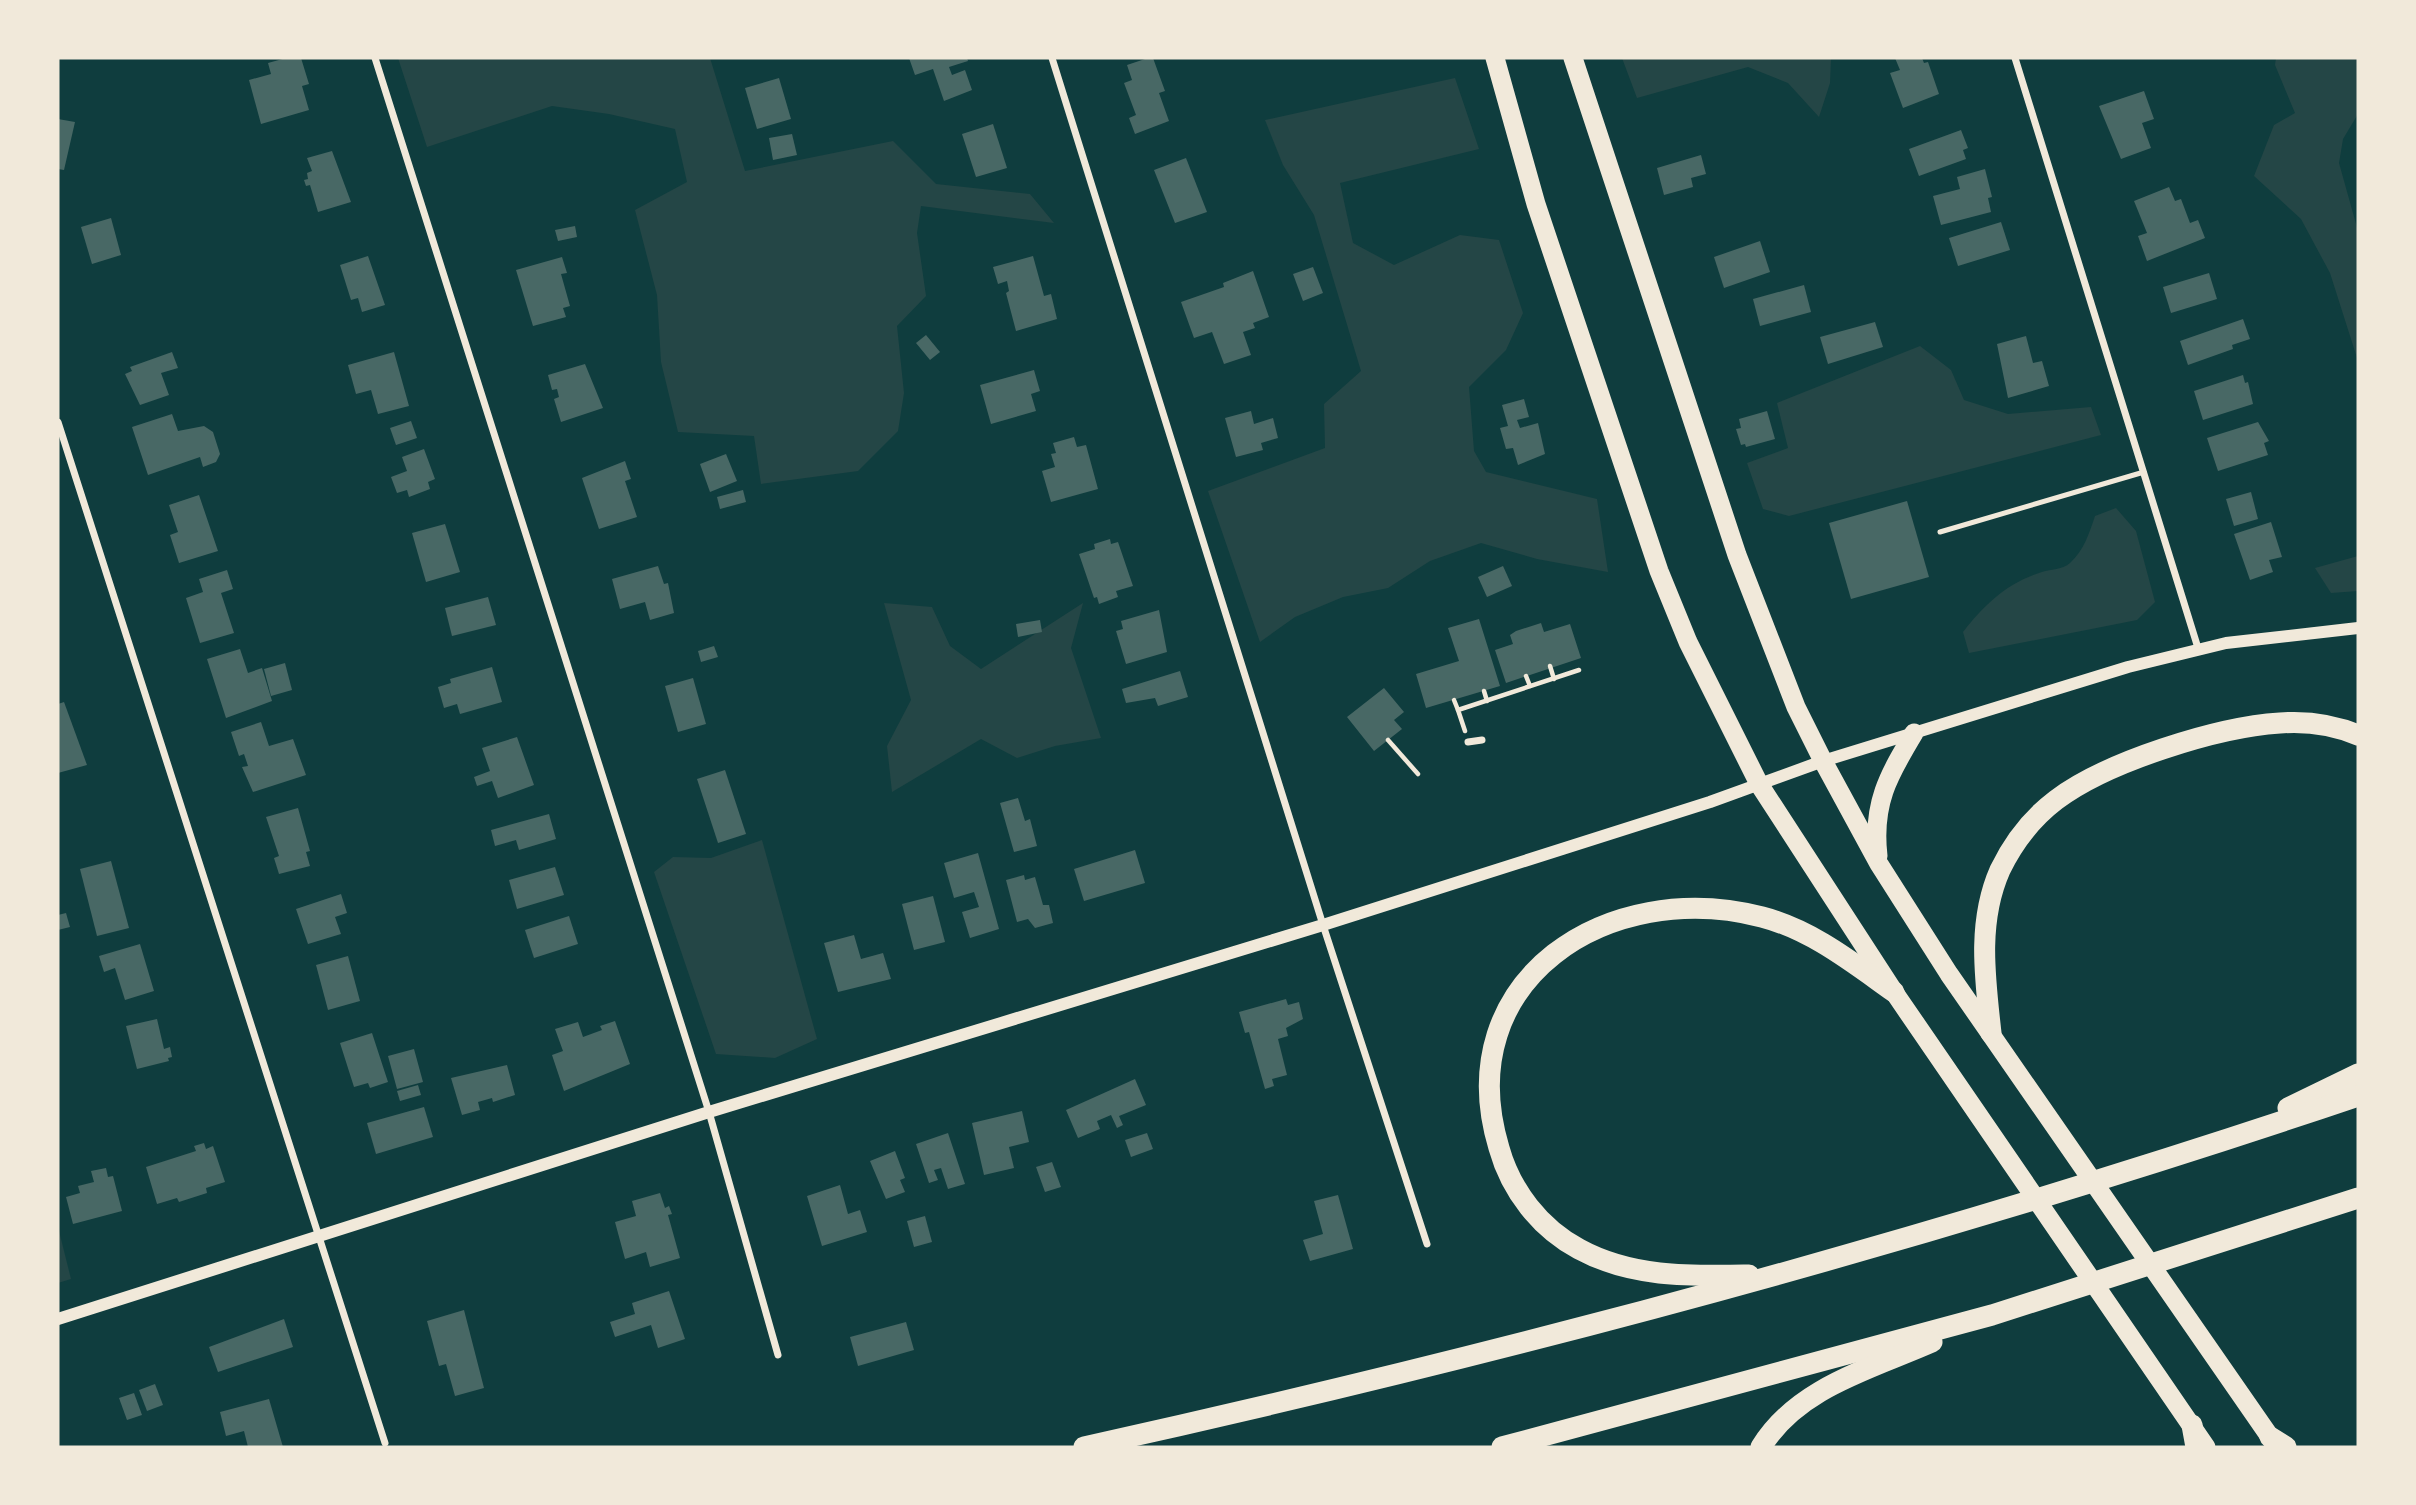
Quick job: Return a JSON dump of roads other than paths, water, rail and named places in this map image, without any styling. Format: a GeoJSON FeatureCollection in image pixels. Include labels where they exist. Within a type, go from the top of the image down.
{"type":"FeatureCollection","features":[{"type":"Feature","properties":{"kind":"highway"},"geometry":{"type":"LineString","coordinates":[[1495,58],[1536,204],[1654,558],[1688,642],[1759,784],[1894,992],[2206,1447]]}},
{"type":"Feature","properties":{"kind":"highway"},"geometry":{"type":"LineString","coordinates":[[1573,58],[1737,555],[1787,685],[1823,761],[1879,864],[1949,974],[2207,1348],[2278,1444]]}},
{"type":"Feature","properties":{"kind":"highway"},"geometry":{"type":"LineString","coordinates":[[1991,1033],[1984,961],[1988,908],[2000,871],[2013,847],[2028,825],[2054,802],[2088,780],[2118,767],[2206,737],[2241,729],[2302,723],[2343,729],[2358,735]]}},
{"type":"Feature","properties":{"kind":"highway"},"geometry":{"type":"LineString","coordinates":[[1879,864],[1877,829],[1880,797],[1890,773],[1913,733]]}},
{"type":"Feature","properties":{"kind":"highway"},"geometry":{"type":"LineString","coordinates":[[1780,1275],[1671,1275],[1622,1267],[1579,1249],[1540,1220],[1511,1180],[1494,1132],[1490,1087],[1503,1024],[1525,984],[1560,947],[1617,919],[1653,910],[1680,907],[1735,911],[1787,926],[1822,943],[1894,992]]}},
{"type":"Feature","properties":{"kind":"highway"},"geometry":{"type":"LineString","coordinates":[[2227,1138],[2358,1074]]}},
{"type":"Feature","properties":{"kind":"highway"},"geometry":{"type":"LineString","coordinates":[[1084,1447],[1514,1346],[1780,1275],[2358,1096]]}},
{"type":"Feature","properties":{"kind":"highway"},"geometry":{"type":"LineString","coordinates":[[1502,1447],[1992,1315],[2358,1198]]}},
{"type":"Feature","properties":{"kind":"highway"},"geometry":{"type":"LineString","coordinates":[[1761,1447],[1793,1410],[1817,1393],[1992,1315]]}},
{"type":"Feature","properties":{"kind":"highway"},"geometry":{"type":"LineString","coordinates":[[2192,1425],[2196,1447]]}},
{"type":"Feature","properties":{"kind":"street"},"geometry":{"type":"LineString","coordinates":[[375,58],[709,1112],[778,1355]]}},
{"type":"Feature","properties":{"kind":"street"},"geometry":{"type":"LineString","coordinates":[[1052,58],[1323,925],[1427,1244]]}},
{"type":"Feature","properties":{"kind":"street"},"geometry":{"type":"LineString","coordinates":[[2015,58],[2198,648]]}},
{"type":"Feature","properties":{"kind":"street"},"geometry":{"type":"LineString","coordinates":[[58,422],[385,1443]]}},
{"type":"Feature","properties":{"kind":"street"},"geometry":{"type":"LineString","coordinates":[[58,1319],[709,1112],[1323,925],[1913,733],[2198,648],[2258,638],[2358,628]]}},
{"type":"Feature","properties":{"kind":"street"},"geometry":{"type":"LineString","coordinates":[[1468,742],[1482,740]]}},
{"type":"Feature","properties":{"kind":"lane"},"geometry":{"type":"LineString","coordinates":[[1940,532],[2144,472]]}}]}
